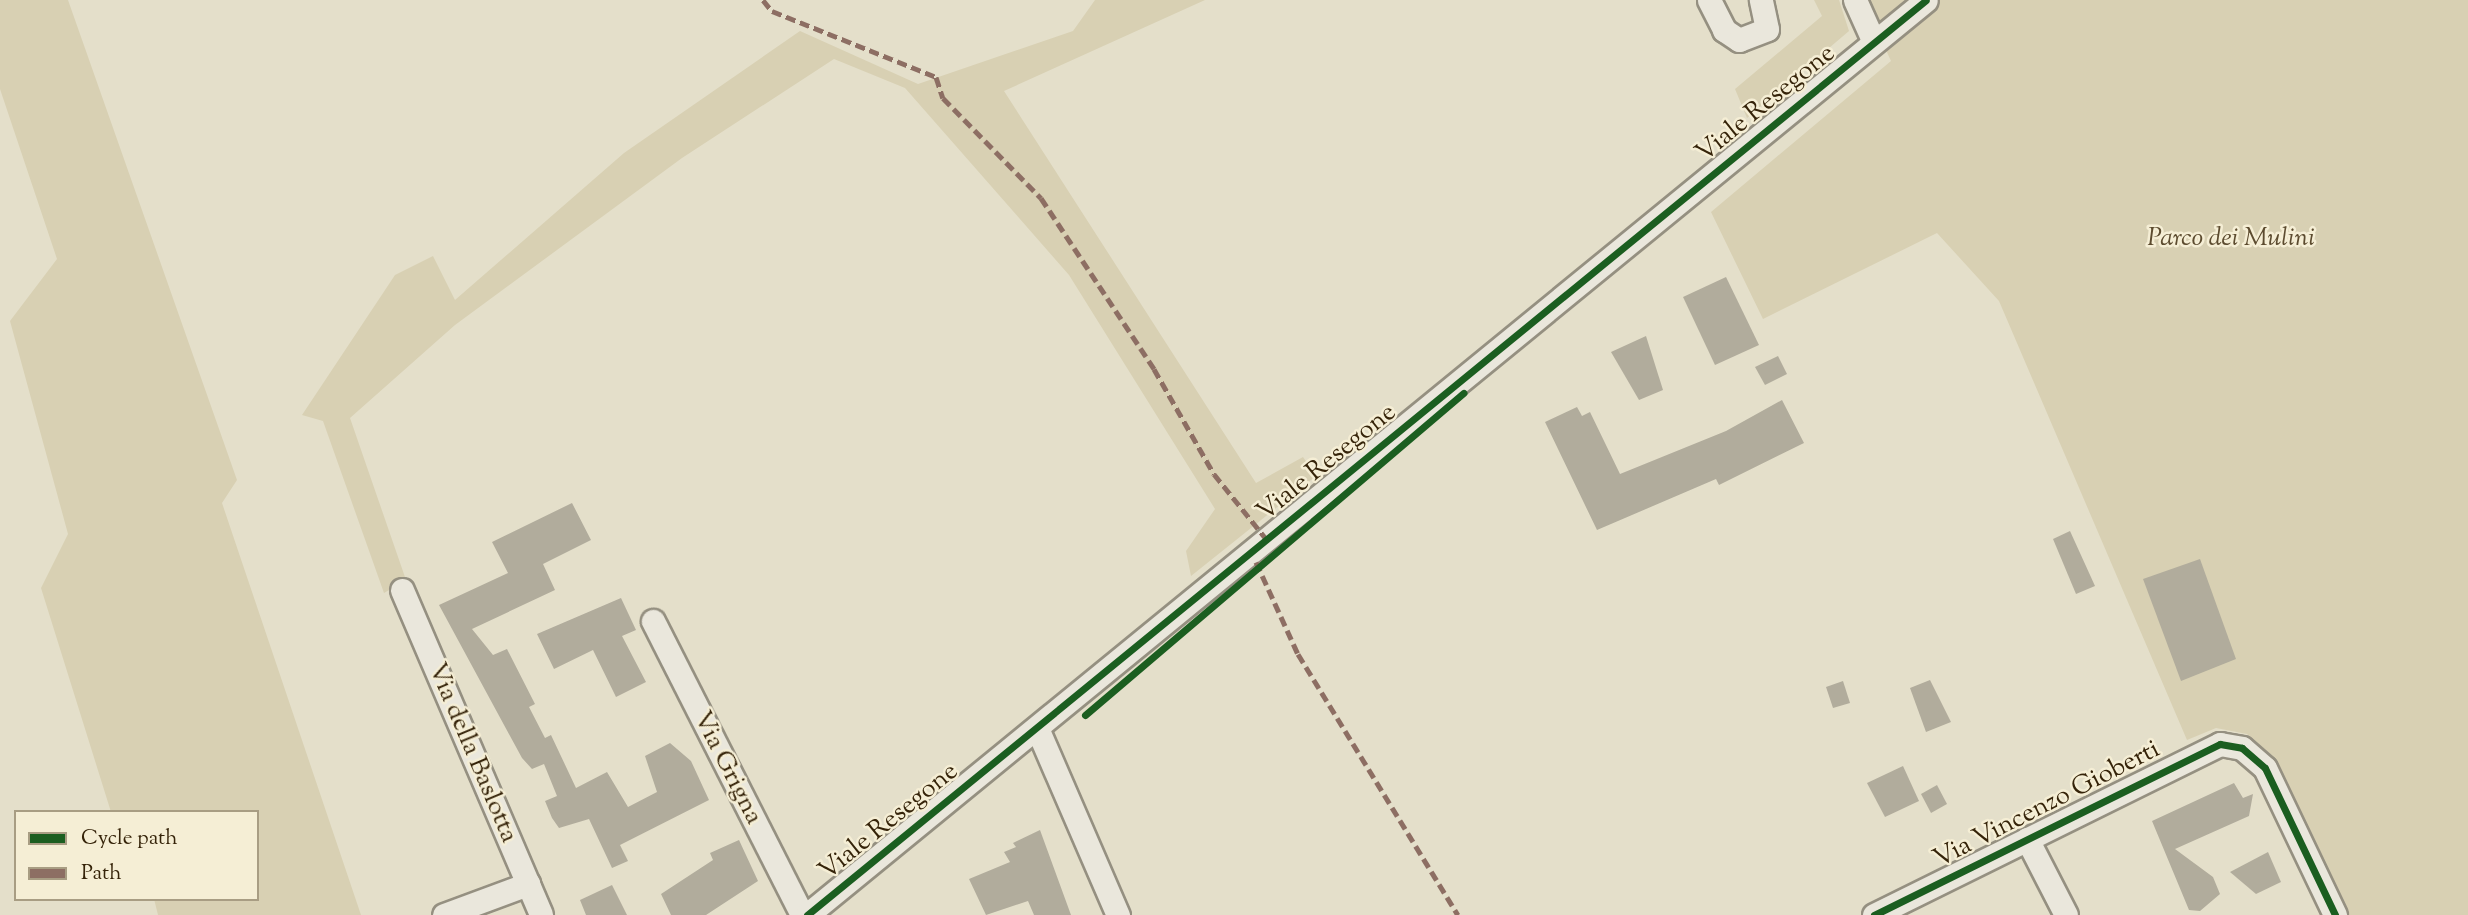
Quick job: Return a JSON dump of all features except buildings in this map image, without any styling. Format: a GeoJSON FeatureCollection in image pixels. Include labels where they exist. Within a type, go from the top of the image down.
{"type":"FeatureCollection","features":[{"type":"Feature","properties":{"kind":"street"},"geometry":{"type":"LineString","coordinates":[[1709,0],[1724,30],[1739,40],[1767,29],[1761,0]]}},
{"type":"Feature","properties":{"kind":"street"},"geometry":{"type":"LineString","coordinates":[[1855,0],[1874,42]]}},
{"type":"Feature","properties":{"kind":"street","name":"Viale Resegone"},"geometry":{"type":"LineString","coordinates":[[804,915],[1037,728],[1921,2]]}},
{"type":"Feature","properties":{"kind":"street","name":"Via della Baslotta"},"geometry":{"type":"LineString","coordinates":[[402,590],[541,915]]}},
{"type":"Feature","properties":{"kind":"street","name":"Via Grigna"},"geometry":{"type":"LineString","coordinates":[[653,621],[804,915]]}},
{"type":"Feature","properties":{"kind":"street"},"geometry":{"type":"LineString","coordinates":[[1037,728],[1118,915]]}},
{"type":"Feature","properties":{"kind":"street","name":"Via Vincenzo Gioberti"},"geometry":{"type":"LineString","coordinates":[[1874,915],[2220,744],[2242,748],[2264,768],[2335,915]]}},
{"type":"Feature","properties":{"kind":"street"},"geometry":{"type":"LineString","coordinates":[[2027,839],[2066,915]]}},
{"type":"Feature","properties":{"kind":"street"},"geometry":{"type":"LineString","coordinates":[[444,915],[528,884]]}},
{"type":"Feature","properties":{"kind":"green space"},"geometry":{"type":"Polygon","coordinates":[[[0,0],[68,0],[237,480],[222,503],[361,915],[158,915],[154,901],[259,901],[259,810],[110,810],[41,588],[68,534],[10,321],[57,259],[0,89],[0,0]]]}},
{"type":"Feature","properties":{"kind":"green space"},"geometry":{"type":"Polygon","coordinates":[[[1095,0],[1205,0],[1004,91],[1256,483],[1303,457],[1316,476],[1191,576],[1186,551],[1215,509],[1069,275],[905,88],[834,59],[682,158],[455,325],[350,418],[406,580],[384,593],[323,421],[302,415],[395,275],[433,256],[455,300],[624,153],[800,31],[918,84],[1073,31],[1095,0]]]}},
{"type":"Feature","properties":{"kind":"green space"},"geometry":{"type":"Polygon","coordinates":[[[1814,0],[1839,0],[1849,31],[1747,118],[1735,89],[1822,16],[1814,0]]]}},
{"type":"Feature","properties":{"kind":"green space","name":"Parco dei Mulini"},"geometry":{"type":"Polygon","coordinates":[[[1863,0],[2468,0],[2468,915],[2347,915],[2276,760],[2247,734],[2216,728],[2187,740],[1999,301],[1937,233],[1763,319],[1711,212],[1891,61],[1863,0]]]}},
{"type":"Feature","properties":{"kind":"marked path"},"geometry":{"type":"LineString","coordinates":[[763,0],[772,11],[936,77],[943,98],[1041,198],[1154,369],[1214,474],[1267,540]]}},
{"type":"Feature","properties":{"kind":"marked path"},"geometry":{"type":"LineString","coordinates":[[1256,562],[1298,654],[1458,915]]}},
{"type":"Feature","properties":{"kind":"cycle path"},"geometry":{"type":"LineString","coordinates":[[807,915],[1926,0]]}},
{"type":"Feature","properties":{"kind":"cycle path"},"geometry":{"type":"LineString","coordinates":[[1085,715],[1464,393]]}},
{"type":"Feature","properties":{"kind":"cycle path"},"geometry":{"type":"LineString","coordinates":[[1874,915],[2220,744],[2242,748],[2265,768],[2335,915]]}}]}
